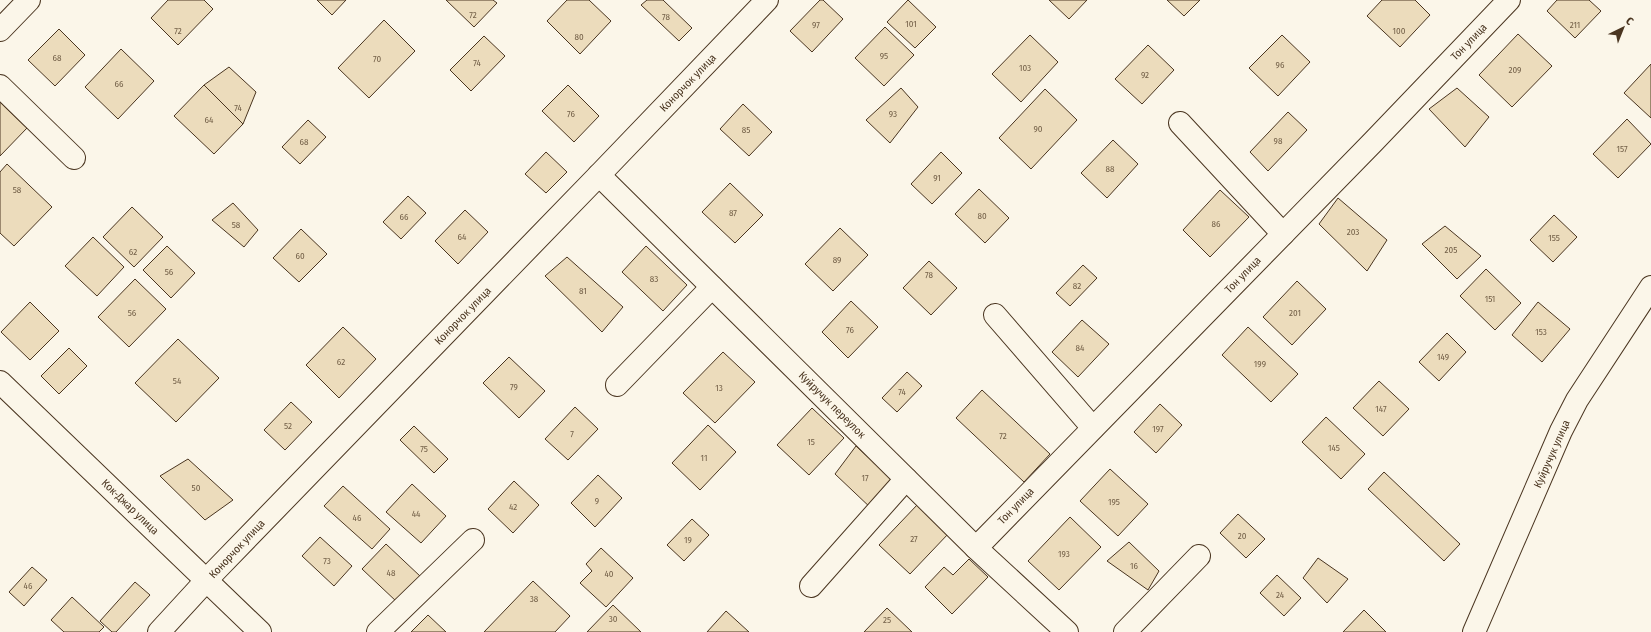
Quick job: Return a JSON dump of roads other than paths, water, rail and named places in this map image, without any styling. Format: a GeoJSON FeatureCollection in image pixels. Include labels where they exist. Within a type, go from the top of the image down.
{"type":"FeatureCollection","features":[{"type":"Feature","properties":{"kind":"street"},"geometry":{"type":"LineString","coordinates":[[0,30],[29,0]]}},
{"type":"Feature","properties":{"kind":"street","name":"Конорчок улица"},"geometry":{"type":"LineString","coordinates":[[159,632],[215,571],[600,175],[767,0]]}},
{"type":"Feature","properties":{"kind":"street","name":"Тон улица"},"geometry":{"type":"LineString","coordinates":[[976,548],[1509,0]]}},
{"type":"Feature","properties":{"kind":"street"},"geometry":{"type":"LineString","coordinates":[[0,86],[74,158]]}},
{"type":"Feature","properties":{"kind":"street"},"geometry":{"type":"LineString","coordinates":[[1180,123],[1283,234]]}},
{"type":"Feature","properties":{"kind":"street","name":"Куйручук переулок"},"geometry":{"type":"LineString","coordinates":[[600,175],[976,548],[1067,632]]}},
{"type":"Feature","properties":{"kind":"street"},"geometry":{"type":"LineString","coordinates":[[617,385],[712,287]]}},
{"type":"Feature","properties":{"kind":"street","name":"Куйручук улица"},"geometry":{"type":"LineString","coordinates":[[1474,632],[1561,432],[1578,400],[1651,287]]}},
{"type":"Feature","properties":{"kind":"street"},"geometry":{"type":"LineString","coordinates":[[995,315],[1093,428]]}},
{"type":"Feature","properties":{"kind":"street","name":"Кок-Джар улица"},"geometry":{"type":"LineString","coordinates":[[0,382],[260,632]]}},
{"type":"Feature","properties":{"kind":"street"},"geometry":{"type":"LineString","coordinates":[[811,586],[906,479]]}},
{"type":"Feature","properties":{"kind":"street"},"geometry":{"type":"LineString","coordinates":[[378,632],[473,540]]}},
{"type":"Feature","properties":{"kind":"street"},"geometry":{"type":"LineString","coordinates":[[1125,632],[1199,556]]}}]}
